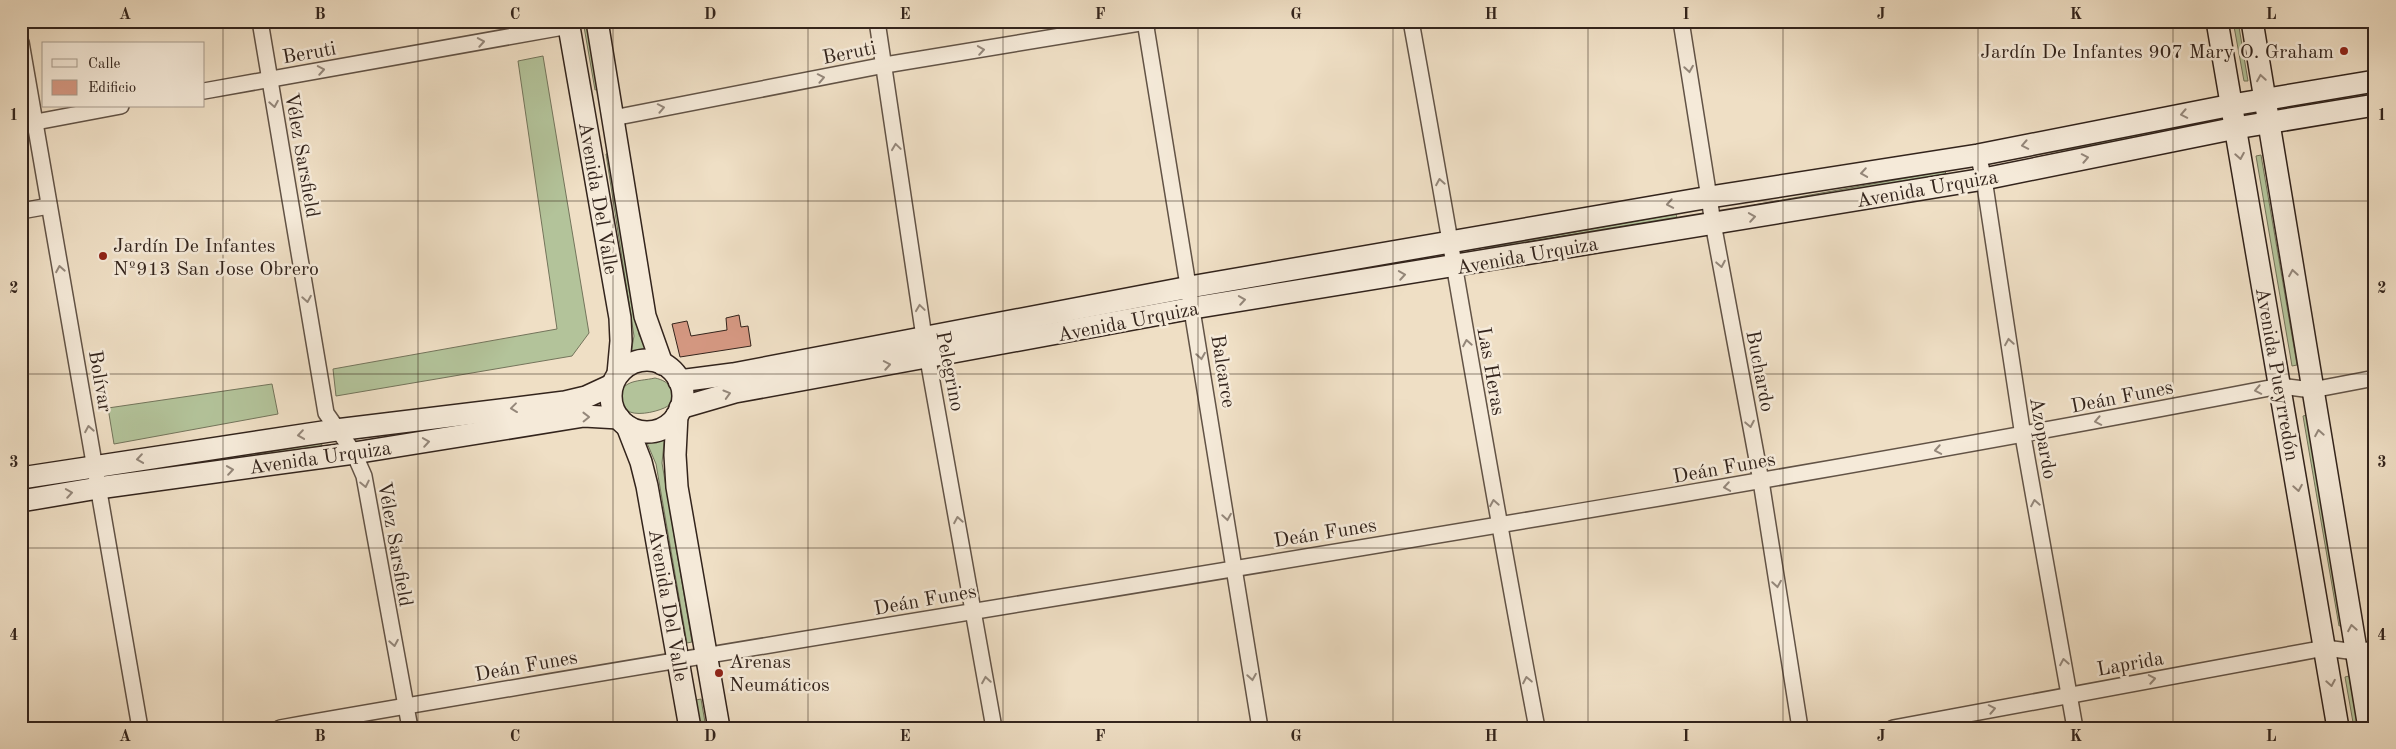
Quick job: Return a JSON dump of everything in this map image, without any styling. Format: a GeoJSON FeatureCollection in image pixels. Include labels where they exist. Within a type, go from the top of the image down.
{"type":"FeatureCollection","features":[{"type":"Feature","properties":{"kind":"main road","name":"Avenida Del Valle"},"geometry":{"type":"LineString","coordinates":[[598,21],[645,316],[662,364]]}},
{"type":"Feature","properties":{"kind":"main road","name":"Avenida Pueyrredón"},"geometry":{"type":"LineString","coordinates":[[2217,21],[2338,728]]}},
{"type":"Feature","properties":{"kind":"main road","name":"Avenida Pueyrredón"},"geometry":{"type":"LineString","coordinates":[[2252,21],[2312,390],[2366,651],[2369,728]]}},
{"type":"Feature","properties":{"kind":"main road","name":"Avenida Del Valle"},"geometry":{"type":"LineString","coordinates":[[569,24],[620,318],[621,340],[615,380]]}},
{"type":"Feature","properties":{"kind":"main road"},"geometry":{"type":"LineString","coordinates":[[679,380],[733,374],[1190,287],[1710,197],[1978,155],[2232,105],[2265,101],[2375,81]]}},
{"type":"Feature","properties":{"kind":"main road","name":"Avenida Urquiza"},"geometry":{"type":"LineString","coordinates":[[679,412],[735,392],[1194,308],[1984,179],[2236,128],[2375,106]]}},
{"type":"Feature","properties":{"kind":"main road"},"geometry":{"type":"LineString","coordinates":[[650,360],[662,364],[672,370],[679,380],[682,392],[679,412],[669,424],[654,431],[637,430],[623,422],[613,409],[611,398],[615,380],[627,366],[638,361],[650,360]]}},
{"type":"Feature","properties":{"kind":"main road","name":"Avenida Urquiza"},"geometry":{"type":"LineString","coordinates":[[21,478],[96,465],[336,430],[565,402],[586,396],[615,380]]}},
{"type":"Feature","properties":{"kind":"main road","name":"Avenida Del Valle"},"geometry":{"type":"LineString","coordinates":[[679,412],[675,455],[677,488],[719,728]]}},
{"type":"Feature","properties":{"kind":"main road","name":"Avenida Urquiza"},"geometry":{"type":"LineString","coordinates":[[21,501],[98,488],[354,453],[584,416],[623,422]]}},
{"type":"Feature","properties":{"kind":"main road","name":"Avenida Del Valle"},"geometry":{"type":"LineString","coordinates":[[623,422],[641,462],[647,486],[690,728]]}},
{"type":"Feature","properties":{"kind":"street","name":"Vélez Sarsfield"},"geometry":{"type":"LineString","coordinates":[[260,21],[326,412],[336,430],[354,453],[364,476],[410,728]]}},
{"type":"Feature","properties":{"kind":"street","name":"Pelegrino"},"geometry":{"type":"LineString","coordinates":[[877,21],[924,337],[994,728]]}},
{"type":"Feature","properties":{"kind":"street","name":"Las Heras"},"geometry":{"type":"LineString","coordinates":[[1411,21],[1451,242],[1498,525],[1536,728]]}},
{"type":"Feature","properties":{"kind":"street","name":"Buchardo"},"geometry":{"type":"LineString","coordinates":[[1681,21],[1713,223],[1761,481],[1800,728]]}},
{"type":"Feature","properties":{"kind":"street","name":"Beruti"},"geometry":{"type":"LineString","coordinates":[[613,118],[885,65],[1148,22]]}},
{"type":"Feature","properties":{"kind":"street","name":"Balcarce"},"geometry":{"type":"LineString","coordinates":[[1148,22],[1260,728]]}},
{"type":"Feature","properties":{"kind":"street","name":"Beruti"},"geometry":{"type":"LineString","coordinates":[[205,91],[569,24]]}},
{"type":"Feature","properties":{"kind":"street","name":"Bolívar"},"geometry":{"type":"LineString","coordinates":[[21,42],[36,122],[48,206],[96,465],[98,488],[140,728]]}},
{"type":"Feature","properties":{"kind":"street"},"geometry":{"type":"LineString","coordinates":[[36,122],[110,108]]}},
{"type":"Feature","properties":{"kind":"street","name":"Azopardo"},"geometry":{"type":"LineString","coordinates":[[1978,155],[1984,179],[2023,436],[2075,728]]}},
{"type":"Feature","properties":{"kind":"street"},"geometry":{"type":"LineString","coordinates":[[21,211],[48,206]]}},
{"type":"Feature","properties":{"kind":"street","name":"Deán Funes"},"geometry":{"type":"LineString","coordinates":[[280,728],[1235,567],[1761,481],[2023,436],[2280,386],[2312,390],[2375,378]]}},
{"type":"Feature","properties":{"kind":"street","name":"Laprida"},"geometry":{"type":"LineString","coordinates":[[1892,728],[2325,648],[2366,651]]}},
{"type":"Feature","properties":{"kind":"green space"},"geometry":{"type":"Polygon","coordinates":[[[583,21],[588,21],[599,89],[595,90],[583,21]]]}},
{"type":"Feature","properties":{"kind":"green space"},"geometry":{"type":"Polygon","coordinates":[[[2233,21],[2238,21],[2248,81],[2244,81],[2233,21]]]}},
{"type":"Feature","properties":{"kind":"green space"},"geometry":{"type":"Polygon","coordinates":[[[543,56],[589,333],[572,356],[336,396],[333,369],[557,329],[518,61],[543,56]]]}},
{"type":"Feature","properties":{"kind":"green space"},"geometry":{"type":"Polygon","coordinates":[[[2375,91],[2375,95],[2300,108],[2300,105],[2375,91]]]}},
{"type":"Feature","properties":{"kind":"green space"},"geometry":{"type":"Polygon","coordinates":[[[2209,122],[2210,125],[2018,158],[2018,155],[2209,122]]]}},
{"type":"Feature","properties":{"kind":"green space"},"geometry":{"type":"Polygon","coordinates":[[[610,153],[639,335],[652,355],[630,359],[634,336],[606,154],[610,153]]]}},
{"type":"Feature","properties":{"kind":"green space"},"geometry":{"type":"Polygon","coordinates":[[[2261,155],[2297,365],[2292,366],[2256,156],[2261,155]]]}},
{"type":"Feature","properties":{"kind":"green space"},"geometry":{"type":"Polygon","coordinates":[[[1945,171],[1946,174],[1754,208],[1754,205],[1945,171]]]}},
{"type":"Feature","properties":{"kind":"green space"},"geometry":{"type":"Polygon","coordinates":[[[1676,214],[1677,218],[1485,251],[1485,248],[1676,214]]]}},
{"type":"Feature","properties":{"kind":"green space"},"geometry":{"type":"Polygon","coordinates":[[[655,378],[665,382],[672,388],[673,397],[668,406],[660,410],[644,413],[630,412],[623,407],[620,399],[624,387],[634,382],[655,378]]]}},
{"type":"Feature","properties":{"kind":"green space"},"geometry":{"type":"Polygon","coordinates":[[[272,384],[278,414],[114,444],[108,408],[272,384]]]}},
{"type":"Feature","properties":{"kind":"green space"},"geometry":{"type":"Polygon","coordinates":[[[2307,415],[2343,625],[2339,626],[2303,416],[2307,415]]]}},
{"type":"Feature","properties":{"kind":"green space"},"geometry":{"type":"Polygon","coordinates":[[[665,433],[662,463],[692,642],[687,643],[656,464],[644,436],[657,437],[665,433]]]}},
{"type":"Feature","properties":{"kind":"green space"},"geometry":{"type":"Polygon","coordinates":[[[321,441],[322,446],[122,478],[121,473],[321,441]]]}},
{"type":"Feature","properties":{"kind":"green space"},"geometry":{"type":"Polygon","coordinates":[[[2349,676],[2358,728],[2354,728],[2345,677],[2349,676]]]}},
{"type":"Feature","properties":{"kind":"green space"},"geometry":{"type":"Polygon","coordinates":[[[701,699],[706,728],[701,728],[696,700],[701,699]]]}},
{"type":"Feature","properties":{"kind":"building"},"geometry":{"type":"Polygon","coordinates":[[[739,315],[741,327],[748,326],[751,346],[680,357],[672,324],[687,321],[691,336],[727,330],[726,318],[739,315]]]}},
{"type":"Feature","properties":{"kind":"place","name":"Jardín De Infantes 907 Mary O. Graham"},"geometry":{"type":"Point","coordinates":[2344,51]}},
{"type":"Feature","properties":{"kind":"place","name":"Jardín De Infantes Nº913 San Jose Obrero"},"geometry":{"type":"Point","coordinates":[103,256]}},
{"type":"Feature","properties":{"kind":"place","name":"Arenas Neumáticos"},"geometry":{"type":"Point","coordinates":[719,673]}}]}
